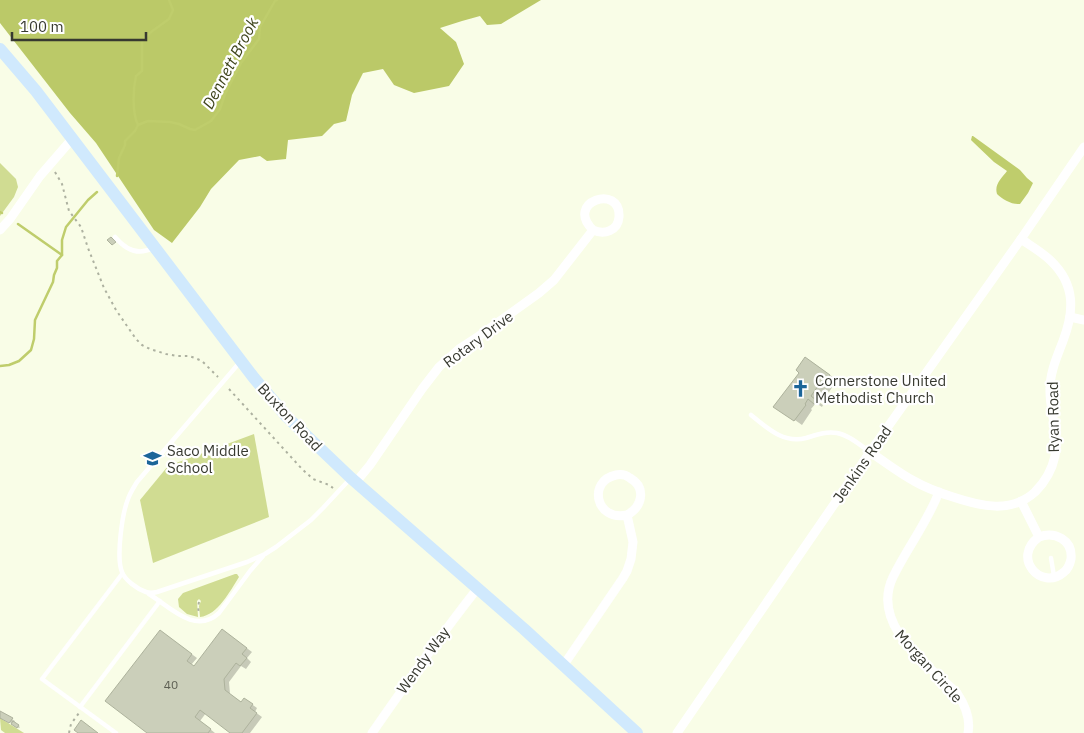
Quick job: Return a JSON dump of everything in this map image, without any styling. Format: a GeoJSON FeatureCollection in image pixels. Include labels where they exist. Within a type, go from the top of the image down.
{"type":"FeatureCollection","features":[{"type":"Feature","properties":{"kind":"main road","name":"Buxton Road"},"geometry":{"type":"LineString","coordinates":[[0,49],[36,92],[241,362],[288,417],[353,480],[637,733]]}},
{"type":"Feature","properties":{"kind":"street"},"geometry":{"type":"LineString","coordinates":[[0,230],[50,164],[72,139]]}},
{"type":"Feature","properties":{"kind":"street","name":"Jenkins Road"},"geometry":{"type":"LineString","coordinates":[[677,733],[870,452],[1084,147]]}},
{"type":"Feature","properties":{"kind":"street","name":"Rotary Drive"},"geometry":{"type":"LineString","coordinates":[[353,480],[370,465],[439,367],[459,349],[548,286],[561,272],[592,230]]}},
{"type":"Feature","properties":{"kind":"street","name":"Ryan Road"},"geometry":{"type":"LineString","coordinates":[[870,452],[915,482],[939,492],[988,507],[1004,507],[1021,501],[1030,496],[1043,484],[1053,466],[1056,447],[1050,387],[1053,368],[1066,334],[1071,303],[1069,289],[1060,270],[1045,256],[1021,239]]}},
{"type":"Feature","properties":{"kind":"street"},"geometry":{"type":"LineString","coordinates":[[1070,317],[1084,320]]}},
{"type":"Feature","properties":{"kind":"street"},"geometry":{"type":"LineString","coordinates":[[614,475],[628,476],[638,485],[640,499],[638,506],[634,512],[627,515],[621,517],[614,516],[603,509],[599,502],[599,489],[602,483],[614,475]]}},
{"type":"Feature","properties":{"kind":"street","name":"Morgan Circle"},"geometry":{"type":"LineString","coordinates":[[939,492],[894,576],[889,591],[888,603],[892,622],[901,638],[957,693],[966,708],[969,721],[968,733]]}},
{"type":"Feature","properties":{"kind":"street"},"geometry":{"type":"LineString","coordinates":[[1021,501],[1039,537]]}},
{"type":"Feature","properties":{"kind":"street"},"geometry":{"type":"LineString","coordinates":[[563,666],[627,571],[633,542],[627,515]]}},
{"type":"Feature","properties":{"kind":"street"},"geometry":{"type":"LineString","coordinates":[[1052,534],[1064,540],[1068,545],[1071,558],[1066,570],[1061,574],[1048,578],[1034,572],[1030,567],[1027,553],[1029,547],[1039,537],[1052,534]]}},
{"type":"Feature","properties":{"kind":"street","name":"Wendy Way"},"geometry":{"type":"LineString","coordinates":[[372,733],[448,625],[477,589]]}},
{"type":"Feature","properties":{"kind":"lane"},"geometry":{"type":"LineString","coordinates":[[115,237],[123,246],[136,251],[144,252],[154,248]]}},
{"type":"Feature","properties":{"kind":"lane"},"geometry":{"type":"LineString","coordinates":[[241,362],[137,482],[130,493],[121,530],[120,562],[122,574],[136,587],[184,618],[199,622],[211,619],[218,614],[265,554]]}},
{"type":"Feature","properties":{"kind":"lane"},"geometry":{"type":"LineString","coordinates":[[751,415],[772,432],[787,438],[798,439],[820,433],[837,433],[847,436],[870,452]]}},
{"type":"Feature","properties":{"kind":"lane"},"geometry":{"type":"LineString","coordinates":[[148,593],[181,585],[265,554],[303,526],[353,480]]}},
{"type":"Feature","properties":{"kind":"lane"},"geometry":{"type":"LineString","coordinates":[[1051,558],[1054,577]]}},
{"type":"Feature","properties":{"kind":"lane"},"geometry":{"type":"LineString","coordinates":[[116,733],[42,679],[122,574]]}},
{"type":"Feature","properties":{"kind":"lane"},"geometry":{"type":"LineString","coordinates":[[82,708],[160,601]]}},
{"type":"Feature","properties":{"kind":"path"},"geometry":{"type":"LineString","coordinates":[[50,164],[62,184],[68,211],[81,227],[104,288],[116,310],[136,339],[150,349],[177,356],[195,358],[218,377]]}},
{"type":"Feature","properties":{"kind":"path"},"geometry":{"type":"LineString","coordinates":[[229,389],[302,470],[313,479],[329,485],[338,493]]}},
{"type":"Feature","properties":{"kind":"path"},"geometry":{"type":"LineString","coordinates":[[198,602],[199,622]]}},
{"type":"Feature","properties":{"kind":"path"},"geometry":{"type":"LineString","coordinates":[[69,733],[71,724],[82,708]]}},
{"type":"Feature","properties":{"kind":"shaded area"},"geometry":{"type":"Polygon","coordinates":[[[0,0],[541,0],[501,24],[487,25],[480,16],[440,28],[456,42],[464,64],[449,86],[414,93],[394,85],[383,69],[363,73],[352,95],[346,121],[334,124],[322,136],[288,140],[286,159],[267,161],[260,156],[239,160],[211,189],[200,207],[172,243],[154,230],[96,143],[70,113],[0,23],[0,0]]]}},
{"type":"Feature","properties":{"kind":"shaded area"},"geometry":{"type":"Polygon","coordinates":[[[972,136],[1020,170],[1033,183],[1020,204],[1007,201],[997,194],[998,184],[1007,171],[994,162],[971,140],[972,136]]]}},
{"type":"Feature","properties":{"kind":"shaded area"},"geometry":{"type":"Polygon","coordinates":[[[0,163],[16,179],[18,187],[14,197],[0,216],[0,163]]]}},
{"type":"Feature","properties":{"kind":"shaded area"},"geometry":{"type":"Polygon","coordinates":[[[254,434],[269,517],[153,563],[140,500],[168,466],[254,434]]]}},
{"type":"Feature","properties":{"kind":"shaded area"},"geometry":{"type":"Polygon","coordinates":[[[235,574],[239,577],[223,602],[212,612],[200,617],[199,606],[201,601],[199,599],[197,601],[198,617],[187,614],[179,607],[178,599],[183,593],[235,574]]]}},
{"type":"Feature","properties":{"kind":"shaded area"},"geometry":{"type":"Polygon","coordinates":[[[0,718],[24,733],[5,733],[1,730],[0,718]]]}},
{"type":"Feature","properties":{"kind":"building"},"geometry":{"type":"Polygon","coordinates":[[[111,237],[116,242],[112,245],[107,240],[111,237]]]}},
{"type":"Feature","properties":{"kind":"building","name":"Cornerstone United Methodist Church"},"geometry":{"type":"Polygon","coordinates":[[[805,357],[830,375],[821,388],[818,386],[811,396],[816,400],[814,404],[808,399],[806,405],[794,421],[773,407],[799,373],[796,370],[805,357]]]}},
{"type":"Feature","properties":{"kind":"building"},"geometry":{"type":"Polygon","coordinates":[[[222,629],[247,648],[242,654],[247,658],[240,666],[236,663],[224,679],[225,690],[241,702],[244,698],[253,704],[250,708],[257,713],[242,733],[230,733],[200,710],[195,717],[211,729],[208,733],[147,733],[105,701],[160,630],[192,654],[187,661],[194,666],[222,629]]]}},
{"type":"Feature","properties":{"kind":"building"},"geometry":{"type":"Polygon","coordinates":[[[0,711],[13,718],[9,723],[0,718],[0,711]]]}},
{"type":"Feature","properties":{"kind":"building"},"geometry":{"type":"Polygon","coordinates":[[[81,720],[98,733],[78,733],[74,730],[81,720]]]}},
{"type":"Feature","properties":{"kind":"building"},"geometry":{"type":"Polygon","coordinates":[[[13,721],[19,725],[17,728],[11,724],[13,721]]]}},
{"type":"Feature","properties":{"kind":"waterway"},"geometry":{"type":"LineString","coordinates":[[117,176],[119,158],[125,141],[138,125],[134,108],[134,94],[136,76],[142,71],[142,41],[169,19],[173,10],[169,0]]}},
{"type":"Feature","properties":{"kind":"waterway","name":"Dennett Brook"},"geometry":{"type":"LineString","coordinates":[[138,125],[148,121],[170,122],[195,130],[211,121],[220,109],[225,94],[241,63],[259,39],[260,27],[277,0]]}},
{"type":"Feature","properties":{"kind":"waterway"},"geometry":{"type":"LineString","coordinates":[[0,366],[19,361],[31,350],[34,339],[35,320],[53,282],[57,261],[62,255],[62,240],[66,227],[97,192]]}},
{"type":"Feature","properties":{"kind":"waterway"},"geometry":{"type":"LineString","coordinates":[[18,224],[62,255]]}},
{"type":"Feature","properties":{"kind":"place","name":"Cornerstone United Methodist Church"},"geometry":{"type":"Point","coordinates":[801,389]}},
{"type":"Feature","properties":{"kind":"place","name":"Saco Middle School"},"geometry":{"type":"Point","coordinates":[153,459]}}]}
